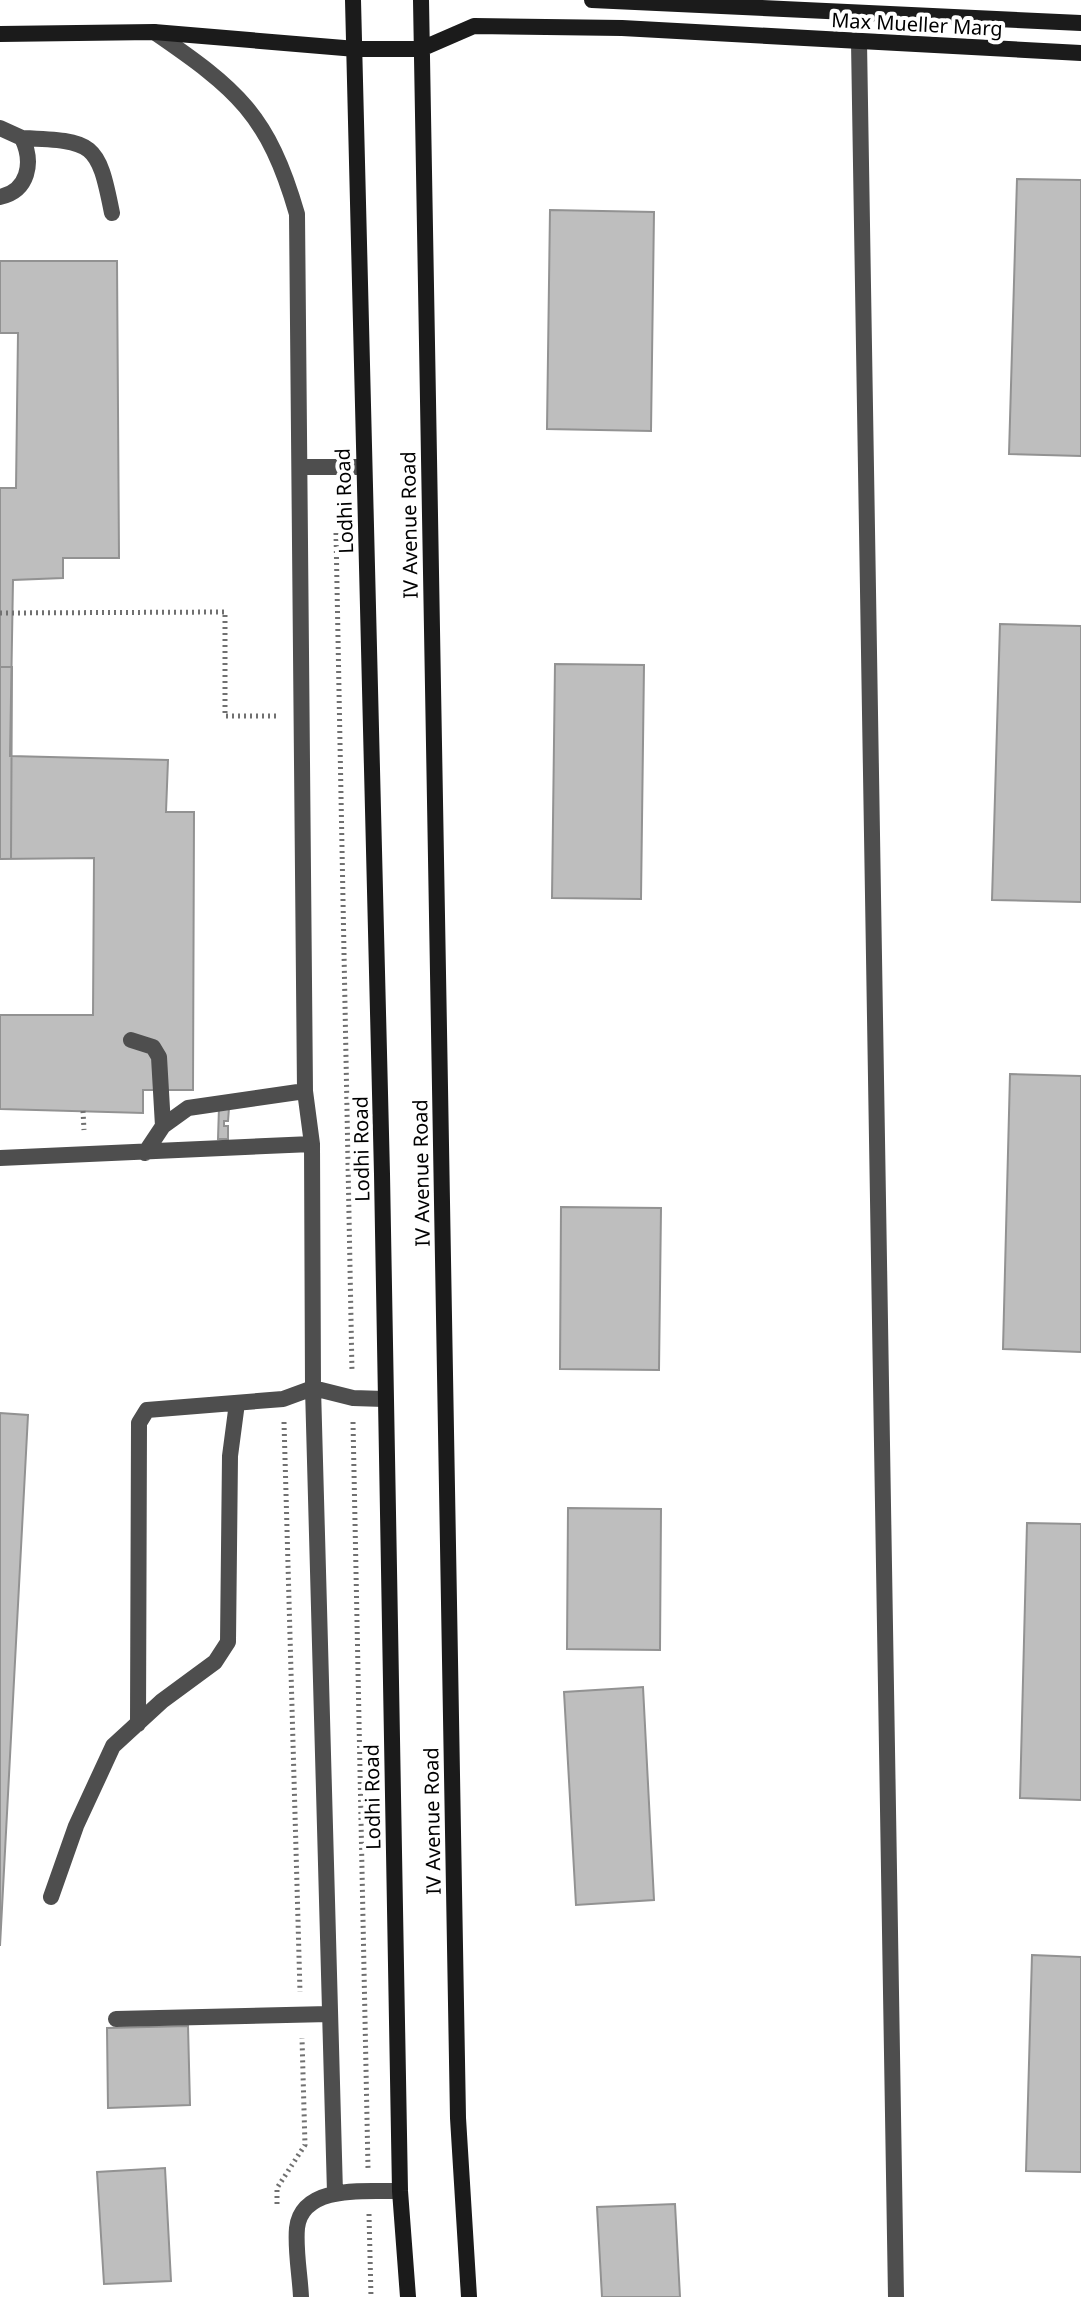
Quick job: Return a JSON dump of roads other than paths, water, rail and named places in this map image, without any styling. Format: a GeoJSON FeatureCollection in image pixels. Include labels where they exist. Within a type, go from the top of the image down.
{"type":"FeatureCollection","features":[{"type":"Feature","properties":{"kind":"main road","name":"Lodhi Road"},"geometry":{"type":"LineString","coordinates":[[353,0],[400,2191],[408,2297]]}},
{"type":"Feature","properties":{"kind":"main road"},"geometry":{"type":"LineString","coordinates":[[0,34],[154,32],[356,49],[421,49],[421,0]]}},
{"type":"Feature","properties":{"kind":"main road","name":"Max Mueller Marg"},"geometry":{"type":"LineString","coordinates":[[592,0],[858,5],[1081,23]]}},
{"type":"Feature","properties":{"kind":"main road","name":"Max Mueller Marg"},"geometry":{"type":"LineString","coordinates":[[421,49],[474,26],[622,28],[1081,53]]}},
{"type":"Feature","properties":{"kind":"main road","name":"IV Avenue Road"},"geometry":{"type":"LineString","coordinates":[[421,49],[458,2118],[469,2297]]}},
{"type":"Feature","properties":{"kind":"street"},"geometry":{"type":"LineString","coordinates":[[154,32],[203,66],[255,116],[273,144],[297,214],[304,716],[305,1091],[312,1144],[313,1388],[335,2193]]}},
{"type":"Feature","properties":{"kind":"street"},"geometry":{"type":"LineString","coordinates":[[859,42],[896,2297]]}},
{"type":"Feature","properties":{"kind":"street"},"geometry":{"type":"LineString","coordinates":[[0,128],[22,138],[65,140],[90,147],[103,165],[112,213]]}},
{"type":"Feature","properties":{"kind":"street"},"geometry":{"type":"LineString","coordinates":[[0,197],[17,191],[26,179],[27,149],[22,138]]}},
{"type":"Feature","properties":{"kind":"street"},"geometry":{"type":"LineString","coordinates":[[301,467],[363,467]]}},
{"type":"Feature","properties":{"kind":"street"},"geometry":{"type":"LineString","coordinates":[[131,1040],[153,1047],[159,1057],[163,1126]]}},
{"type":"Feature","properties":{"kind":"street"},"geometry":{"type":"LineString","coordinates":[[145,1153],[163,1126],[188,1108],[305,1091]]}},
{"type":"Feature","properties":{"kind":"street"},"geometry":{"type":"LineString","coordinates":[[0,1158],[312,1144]]}},
{"type":"Feature","properties":{"kind":"street"},"geometry":{"type":"LineString","coordinates":[[138,1724],[139,1423],[147,1410],[283,1399],[313,1388],[353,1398],[384,1399]]}},
{"type":"Feature","properties":{"kind":"street"},"geometry":{"type":"LineString","coordinates":[[51,1897],[76,1826],[113,1746],[215,1662],[228,1642],[230,1456],[237,1403]]}},
{"type":"Feature","properties":{"kind":"street"},"geometry":{"type":"LineString","coordinates":[[116,2019],[329,2014]]}},
{"type":"Feature","properties":{"kind":"street"},"geometry":{"type":"LineString","coordinates":[[301,2297],[297,2225],[313,2202],[335,2193],[400,2191]]}}]}
